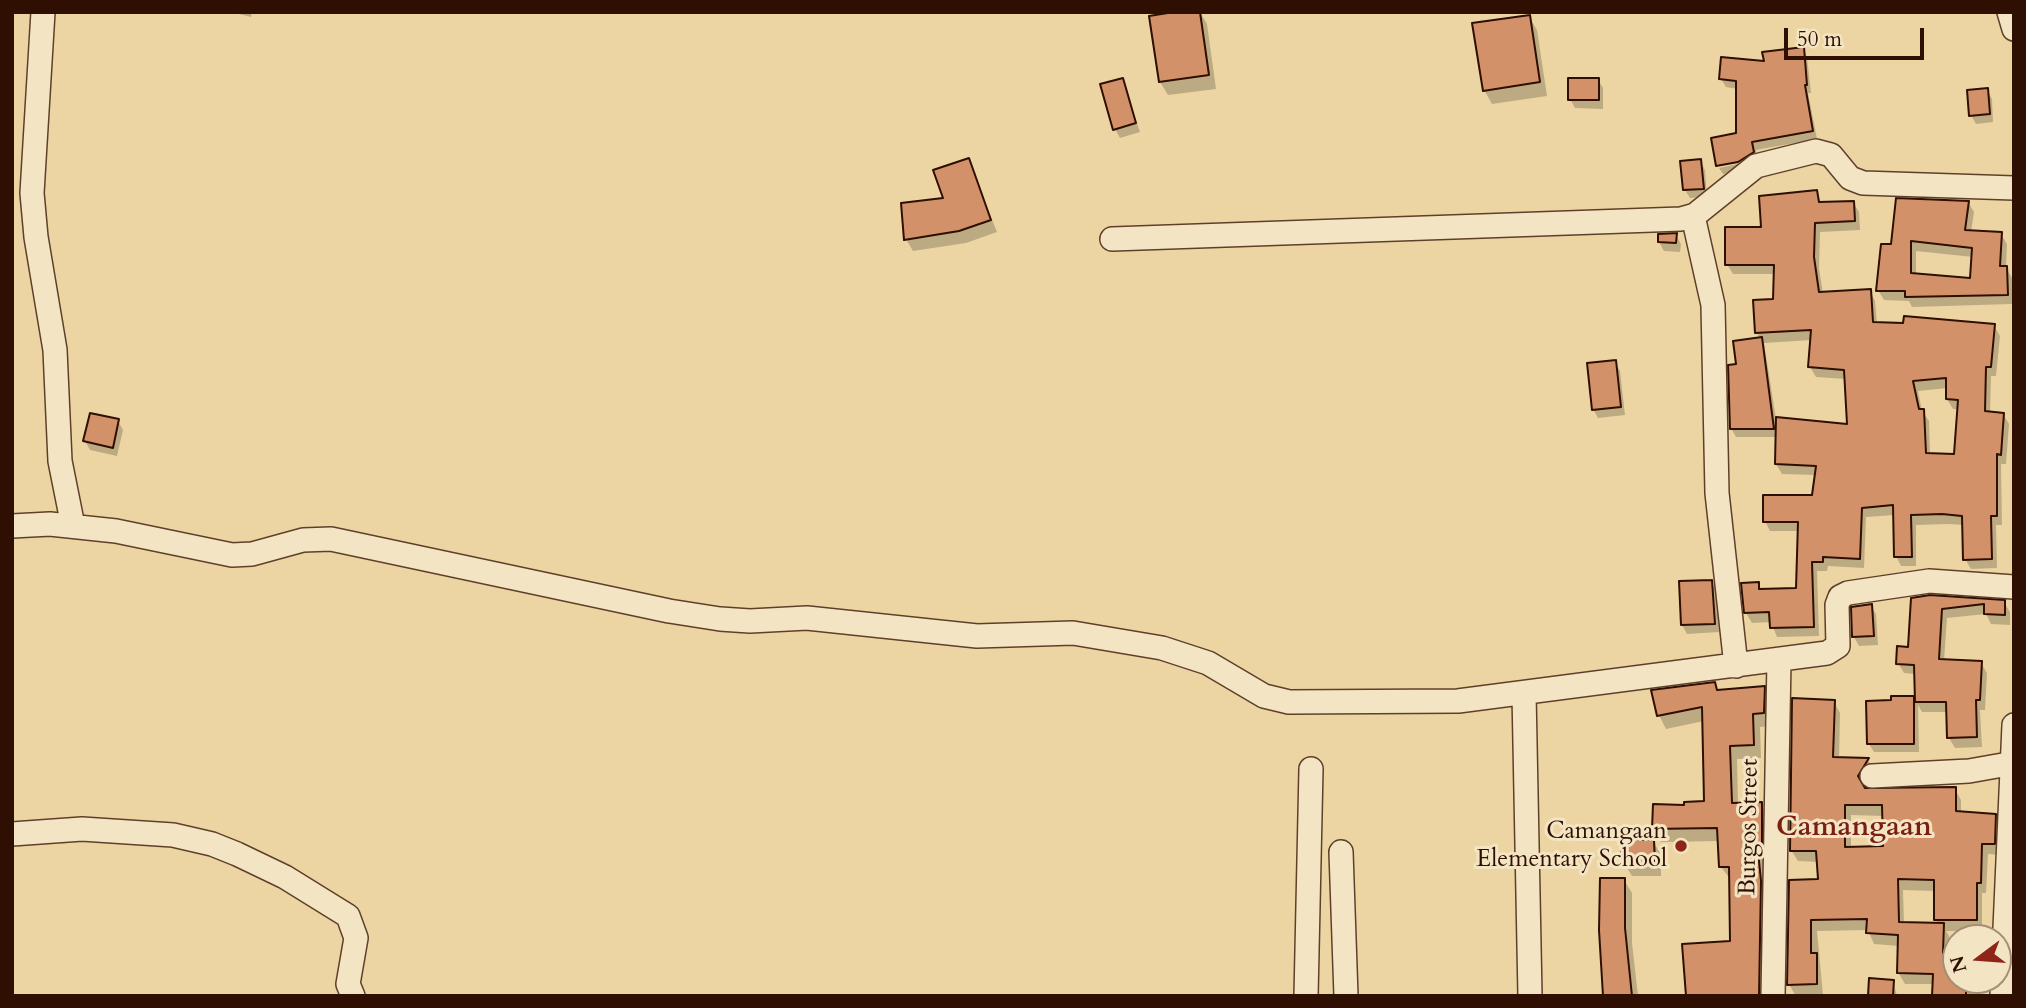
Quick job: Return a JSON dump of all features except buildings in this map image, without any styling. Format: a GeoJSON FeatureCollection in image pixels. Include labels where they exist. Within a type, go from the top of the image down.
{"type":"FeatureCollection","features":[{"type":"Feature","properties":{"kind":"street"},"geometry":{"type":"LineString","coordinates":[[43,12],[32,193],[36,237],[55,350],[60,461],[73,526]]}},
{"type":"Feature","properties":{"kind":"street"},"geometry":{"type":"LineString","coordinates":[[2009,12],[2014,29]]}},
{"type":"Feature","properties":{"kind":"street"},"geometry":{"type":"LineString","coordinates":[[1112,239],[1693,216],[1756,166],[1816,151],[1831,155],[1850,178],[1863,183],[2014,188]]}},
{"type":"Feature","properties":{"kind":"street"},"geometry":{"type":"LineString","coordinates":[[1693,216],[1713,305],[1717,493],[1736,666]]}},
{"type":"Feature","properties":{"kind":"street"},"geometry":{"type":"LineString","coordinates":[[12,526],[73,526],[116,531],[232,555],[252,554],[303,540],[331,539],[669,611],[720,619],[750,621],[807,618],[977,636],[1073,633],[1162,648],[1208,663],[1264,696],[1289,702],[1458,701],[1779,660],[1835,651],[1839,643],[1837,605],[1840,597],[1848,593],[1929,581],[2014,587]]}},
{"type":"Feature","properties":{"kind":"street","name":"Burgos Street"},"geometry":{"type":"LineString","coordinates":[[1773,996],[1779,660]]}},
{"type":"Feature","properties":{"kind":"street"},"geometry":{"type":"LineString","coordinates":[[1524,693],[1530,996]]}},
{"type":"Feature","properties":{"kind":"street"},"geometry":{"type":"LineString","coordinates":[[2002,996],[2014,725]]}},
{"type":"Feature","properties":{"kind":"street"},"geometry":{"type":"LineString","coordinates":[[1872,776],[1969,771],[2013,763]]}},
{"type":"Feature","properties":{"kind":"street"},"geometry":{"type":"LineString","coordinates":[[1306,996],[1311,769]]}},
{"type":"Feature","properties":{"kind":"street"},"geometry":{"type":"LineString","coordinates":[[12,834],[82,829],[183,837],[212,844],[273,871],[344,912],[352,922],[356,947],[348,987],[353,996]]}},
{"type":"Feature","properties":{"kind":"street"},"geometry":{"type":"LineString","coordinates":[[1341,852],[1346,996]]}},
{"type":"Feature","properties":{"kind":"place","name":"Camangaan Elementary School"},"geometry":{"type":"Point","coordinates":[1681,846]}},
{"type":"Feature","properties":{"kind":"district","name":"Camangaan"},"geometry":{"type":"Point","coordinates":[1854,829]}}]}
